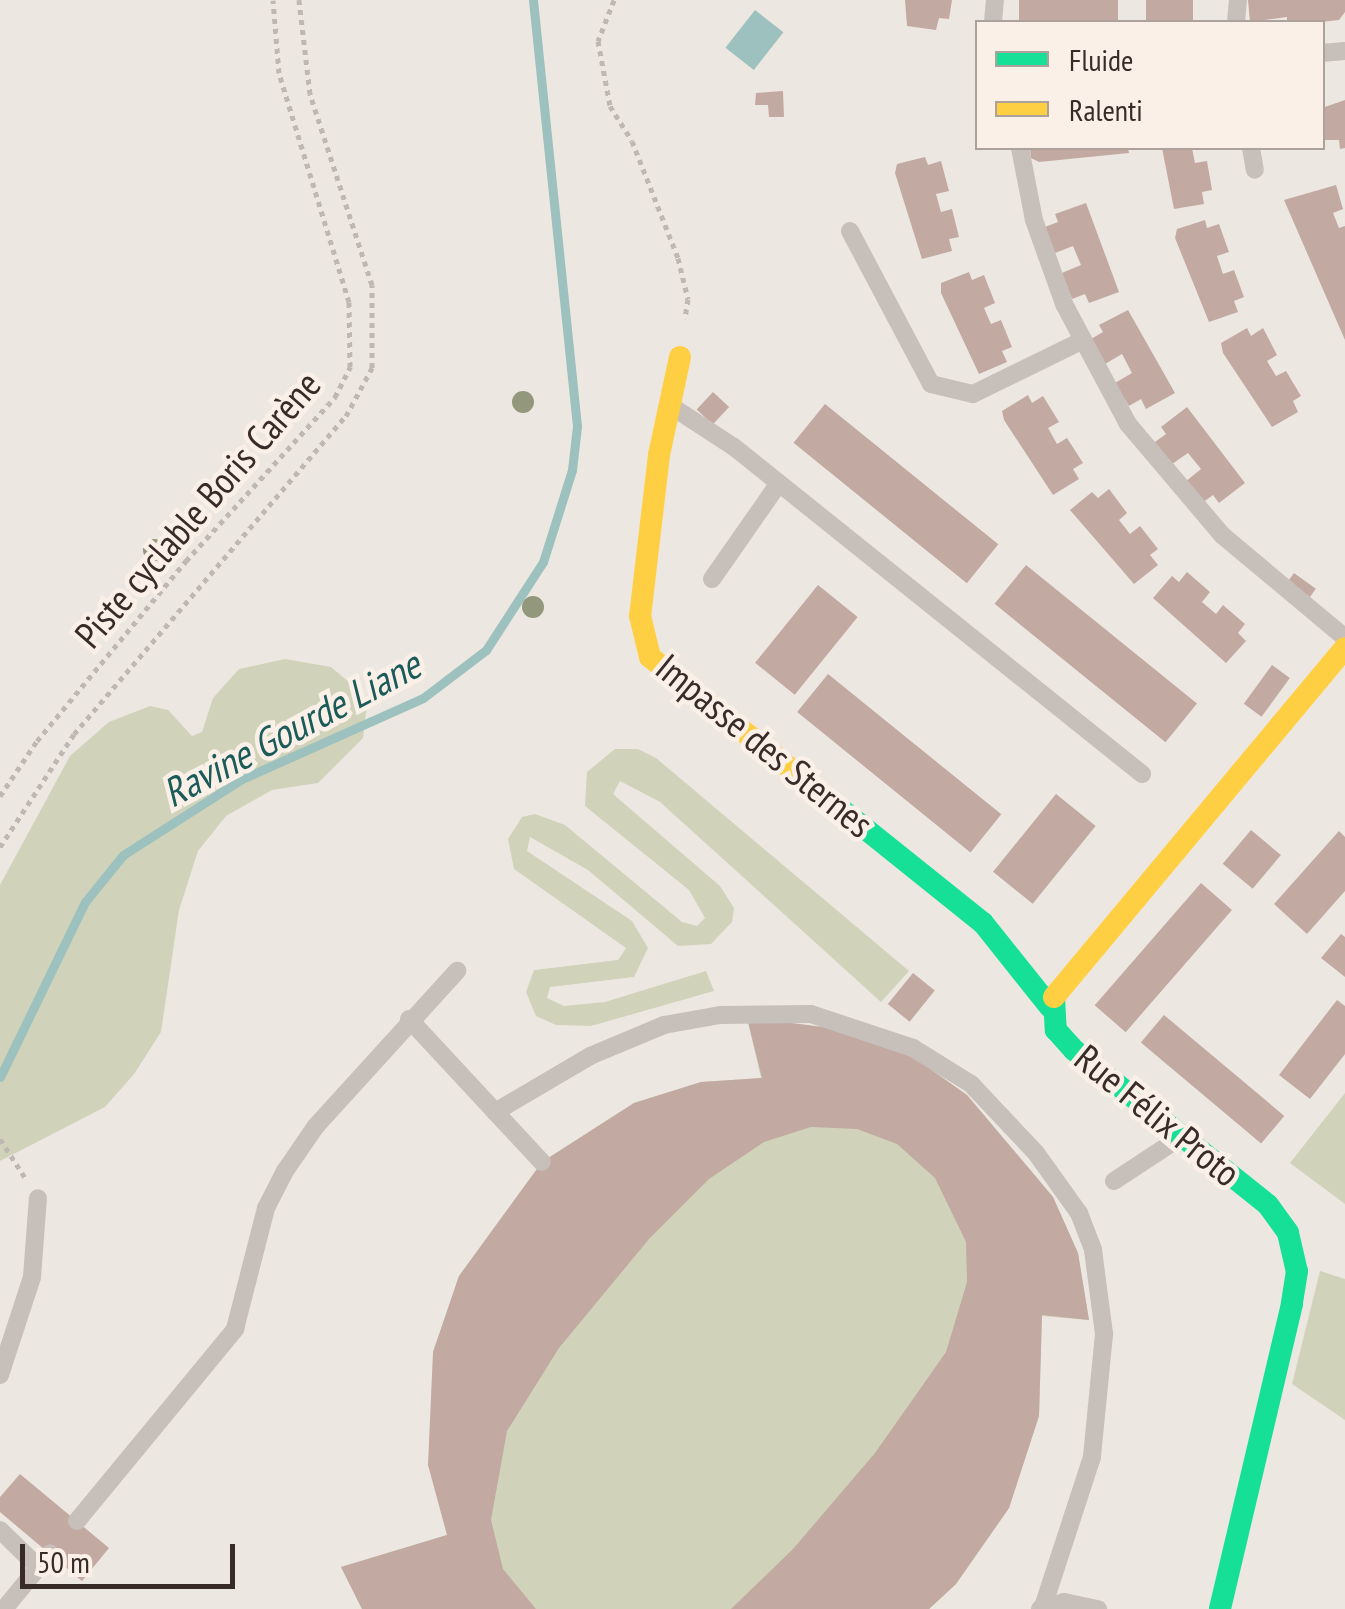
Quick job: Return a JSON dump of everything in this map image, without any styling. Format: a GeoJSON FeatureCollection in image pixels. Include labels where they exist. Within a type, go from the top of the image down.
{"type":"FeatureCollection","features":[{"type":"Feature","properties":{"kind":"street","name":"Impasse des Sternes"},"geometry":{"type":"LineString","coordinates":[[680,356],[640,616],[650,657],[983,923],[1050,1008]]}},
{"type":"Feature","properties":{"kind":"street","name":"Rue Félix Proto"},"geometry":{"type":"LineString","coordinates":[[1220,1609],[1297,1271],[1288,1233],[1268,1205],[1074,1050],[1056,1030],[1050,1008],[1060,984],[1345,648]]}},
{"type":"Feature","properties":{"kind":"lane"},"geometry":{"type":"LineString","coordinates":[[1020,150],[1034,220],[1081,340],[1128,424],[1174,485],[1222,535],[1345,638]]}},
{"type":"Feature","properties":{"kind":"lane"},"geometry":{"type":"LineString","coordinates":[[1251,150],[1255,170]]}},
{"type":"Feature","properties":{"kind":"lane"},"geometry":{"type":"LineString","coordinates":[[850,231],[931,384],[973,394],[1081,340]]}},
{"type":"Feature","properties":{"kind":"lane"},"geometry":{"type":"LineString","coordinates":[[670,406],[779,483],[1142,774]]}},
{"type":"Feature","properties":{"kind":"lane"},"geometry":{"type":"LineString","coordinates":[[712,580],[779,483]]}},
{"type":"Feature","properties":{"kind":"lane"},"geometry":{"type":"LineString","coordinates":[[77,1521],[226,1342],[266,1208],[285,1171],[409,1019],[457,971]]}},
{"type":"Feature","properties":{"kind":"lane"},"geometry":{"type":"LineString","coordinates":[[495,1112],[590,1056],[664,1025],[720,1015],[811,1014],[912,1048],[971,1084],[1036,1153],[1079,1213],[1093,1250],[1104,1334],[1092,1457],[1042,1607],[1098,1609]]}},
{"type":"Feature","properties":{"kind":"lane"},"geometry":{"type":"LineString","coordinates":[[409,1019],[542,1162]]}},
{"type":"Feature","properties":{"kind":"lane"},"geometry":{"type":"LineString","coordinates":[[1114,1180],[1182,1136]]}},
{"type":"Feature","properties":{"kind":"lane"},"geometry":{"type":"LineString","coordinates":[[0,1375],[32,1276],[38,1198]]}},
{"type":"Feature","properties":{"kind":"lane"},"geometry":{"type":"LineString","coordinates":[[0,1530],[44,1560],[4,1609]]}},
{"type":"Feature","properties":{"kind":"path","name":"Piste cyclable Boris Carène"},"geometry":{"type":"LineString","coordinates":[[0,796],[37,741],[186,561],[335,397],[350,368],[349,302],[279,73],[273,0]]}},
{"type":"Feature","properties":{"kind":"path"},"geometry":{"type":"LineString","coordinates":[[0,847],[74,734],[346,416],[372,368],[372,285],[310,94],[298,0]]}},
{"type":"Feature","properties":{"kind":"path"},"geometry":{"type":"LineString","coordinates":[[614,0],[598,41],[603,72],[610,106],[632,141],[678,258],[688,298],[680,356]]}},
{"type":"Feature","properties":{"kind":"path"},"geometry":{"type":"LineString","coordinates":[[0,1138],[38,1198]]}},
{"type":"Feature","properties":{"kind":"green space"},"geometry":{"type":"Polygon","coordinates":[[[285,659],[331,667],[350,683],[367,705],[363,738],[318,783],[272,790],[226,816],[198,851],[179,910],[161,1032],[134,1074],[105,1107],[0,1161],[0,885],[70,756],[109,722],[150,706],[168,710],[192,736],[202,732],[213,698],[239,669],[285,659]]]}},
{"type":"Feature","properties":{"kind":"green space"},"geometry":{"type":"Polygon","coordinates":[[[615,749],[638,749],[656,758],[909,971],[881,1002],[660,802],[620,781],[613,794],[720,886],[734,908],[732,922],[711,944],[678,946],[588,870],[530,837],[527,851],[632,921],[648,948],[634,977],[550,987],[547,998],[564,1006],[605,1002],[706,971],[714,991],[591,1026],[556,1025],[536,1016],[526,992],[534,970],[618,960],[626,948],[514,869],[508,839],[522,817],[535,814],[565,825],[682,922],[697,926],[705,918],[689,890],[585,806],[587,772],[615,749]]]}},
{"type":"Feature","properties":{"kind":"green space"},"geometry":{"type":"Polygon","coordinates":[[[748,1022],[847,1030],[916,1059],[967,1095],[1053,1197],[1078,1253],[1089,1320],[1042,1316],[1039,1416],[1009,1508],[956,1584],[929,1609],[362,1609],[341,1567],[447,1535],[433,1352],[459,1276],[542,1162],[634,1103],[701,1082],[761,1078],[748,1022]]]}},
{"type":"Feature","properties":{"kind":"green space"},"geometry":{"type":"Polygon","coordinates":[[[1345,1093],[1345,1204],[1290,1163],[1345,1093]]]}},
{"type":"Feature","properties":{"kind":"green space"},"geometry":{"type":"Polygon","coordinates":[[[1320,1271],[1345,1279],[1345,1420],[1292,1384],[1320,1271]]]}},
{"type":"Feature","properties":{"kind":"water"},"geometry":{"type":"Polygon","coordinates":[[[755,10],[783,32],[754,70],[725,48],[755,10]]]}},
{"type":"Feature","properties":{"kind":"building"},"geometry":{"type":"Polygon","coordinates":[[[905,0],[952,0],[949,19],[939,18],[936,30],[907,26],[905,0]]]}},
{"type":"Feature","properties":{"kind":"building"},"geometry":{"type":"Polygon","coordinates":[[[1019,0],[1118,0],[1118,20],[1019,20],[1019,0]]]}},
{"type":"Feature","properties":{"kind":"building"},"geometry":{"type":"Polygon","coordinates":[[[1146,0],[1193,0],[1193,20],[1146,20],[1146,0]]]}},
{"type":"Feature","properties":{"kind":"building"},"geometry":{"type":"Polygon","coordinates":[[[1248,0],[1345,0],[1345,12],[1339,20],[1250,20],[1248,0]]]}},
{"type":"Feature","properties":{"kind":"building"},"geometry":{"type":"Polygon","coordinates":[[[783,91],[784,117],[769,117],[768,105],[755,105],[756,93],[783,91]]]}},
{"type":"Feature","properties":{"kind":"building"},"geometry":{"type":"Polygon","coordinates":[[[1345,100],[1345,148],[1340,149],[1339,140],[1325,140],[1325,107],[1345,100]]]}},
{"type":"Feature","properties":{"kind":"building"},"geometry":{"type":"Polygon","coordinates":[[[1030,150],[1129,153],[1039,162],[1031,158],[1030,150]]]}},
{"type":"Feature","properties":{"kind":"building"},"geometry":{"type":"Polygon","coordinates":[[[1162,150],[1192,150],[1195,163],[1207,161],[1212,190],[1202,192],[1204,204],[1174,209],[1162,150]]]}},
{"type":"Feature","properties":{"kind":"building"},"geometry":{"type":"Polygon","coordinates":[[[925,157],[928,165],[941,161],[949,191],[936,194],[941,212],[952,209],[959,237],[949,239],[952,251],[922,259],[895,173],[897,164],[925,157]]]}},
{"type":"Feature","properties":{"kind":"building"},"geometry":{"type":"Polygon","coordinates":[[[1336,185],[1343,209],[1333,213],[1339,228],[1345,226],[1345,340],[1284,200],[1336,185]]]}},
{"type":"Feature","properties":{"kind":"building"},"geometry":{"type":"Polygon","coordinates":[[[1086,203],[1119,292],[1089,303],[1085,294],[1072,299],[1062,273],[1081,265],[1073,246],[1055,253],[1045,227],[1058,222],[1055,214],[1086,203]]]}},
{"type":"Feature","properties":{"kind":"building"},"geometry":{"type":"Polygon","coordinates":[[[1205,220],[1207,228],[1219,224],[1229,252],[1217,256],[1223,274],[1234,270],[1244,297],[1234,301],[1238,312],[1209,322],[1175,238],[1177,229],[1205,220]]]}},
{"type":"Feature","properties":{"kind":"building"},"geometry":{"type":"Polygon","coordinates":[[[969,272],[972,280],[984,275],[995,303],[984,308],[991,324],[1001,320],[1012,347],[1002,351],[1007,362],[979,374],[941,293],[941,283],[969,272]]]}},
{"type":"Feature","properties":{"kind":"building"},"geometry":{"type":"Polygon","coordinates":[[[1128,310],[1175,393],[1146,409],[1141,399],[1129,406],[1115,383],[1132,373],[1122,354],[1105,364],[1091,339],[1103,332],[1099,325],[1128,310]]]}},
{"type":"Feature","properties":{"kind":"building"},"geometry":{"type":"Polygon","coordinates":[[[1247,328],[1251,336],[1263,328],[1277,355],[1267,361],[1276,376],[1286,371],[1301,396],[1293,401],[1298,412],[1272,427],[1223,353],[1221,343],[1247,328]]]}},
{"type":"Feature","properties":{"kind":"building"},"geometry":{"type":"Polygon","coordinates":[[[713,392],[729,407],[713,425],[697,410],[713,392]]]}},
{"type":"Feature","properties":{"kind":"building"},"geometry":{"type":"Polygon","coordinates":[[[1028,395],[1032,403],[1043,396],[1059,422],[1048,428],[1057,444],[1067,438],[1083,463],[1073,469],[1079,479],[1053,495],[1004,420],[1002,411],[1028,395]]]}},
{"type":"Feature","properties":{"kind":"building"},"geometry":{"type":"Polygon","coordinates":[[[825,404],[998,544],[967,583],[794,443],[825,404]]]}},
{"type":"Feature","properties":{"kind":"building"},"geometry":{"type":"Polygon","coordinates":[[[1187,407],[1245,483],[1219,503],[1213,495],[1202,503],[1185,482],[1201,469],[1188,453],[1172,464],[1155,442],[1166,434],[1161,427],[1187,407]]]}},
{"type":"Feature","properties":{"kind":"building"},"geometry":{"type":"Polygon","coordinates":[[[1109,489],[1127,513],[1119,520],[1130,534],[1140,526],[1158,549],[1150,555],[1158,565],[1134,584],[1070,510],[1092,492],[1098,498],[1109,489]]]}},
{"type":"Feature","properties":{"kind":"building"},"geometry":{"type":"Polygon","coordinates":[[[1026,565],[1197,703],[1166,742],[995,604],[1026,565]]]}},
{"type":"Feature","properties":{"kind":"building"},"geometry":{"type":"Polygon","coordinates":[[[1187,572],[1210,592],[1202,602],[1216,614],[1223,605],[1245,624],[1238,633],[1246,641],[1226,663],[1153,598],[1172,576],[1179,582],[1187,572]]]}},
{"type":"Feature","properties":{"kind":"building"},"geometry":{"type":"Polygon","coordinates":[[[1294,573],[1316,589],[1309,598],[1288,582],[1294,573]]]}},
{"type":"Feature","properties":{"kind":"building"},"geometry":{"type":"Polygon","coordinates":[[[818,585],[858,617],[795,695],[755,663],[818,585]]]}},
{"type":"Feature","properties":{"kind":"building"},"geometry":{"type":"Polygon","coordinates":[[[1272,665],[1290,678],[1262,717],[1244,704],[1272,665]]]}},
{"type":"Feature","properties":{"kind":"building"},"geometry":{"type":"Polygon","coordinates":[[[828,674],[1001,814],[970,852],[797,712],[828,674]]]}},
{"type":"Feature","properties":{"kind":"building"},"geometry":{"type":"Polygon","coordinates":[[[1056,794],[1096,826],[1033,904],[993,872],[1056,794]]]}},
{"type":"Feature","properties":{"kind":"building"},"geometry":{"type":"Polygon","coordinates":[[[1251,830],[1281,855],[1253,889],[1223,864],[1251,830]]]}},
{"type":"Feature","properties":{"kind":"building"},"geometry":{"type":"Polygon","coordinates":[[[1339,831],[1345,837],[1345,891],[1307,934],[1274,904],[1339,831]]]}},
{"type":"Feature","properties":{"kind":"building"},"geometry":{"type":"Polygon","coordinates":[[[1201,883],[1232,910],[1126,1032],[1095,1005],[1201,883]]]}},
{"type":"Feature","properties":{"kind":"building"},"geometry":{"type":"Polygon","coordinates":[[[1341,934],[1345,937],[1345,977],[1321,958],[1341,934]]]}},
{"type":"Feature","properties":{"kind":"building"},"geometry":{"type":"Polygon","coordinates":[[[913,973],[935,991],[910,1022],[888,1004],[913,973]]]}},
{"type":"Feature","properties":{"kind":"building"},"geometry":{"type":"Polygon","coordinates":[[[1337,1000],[1345,1006],[1345,1054],[1310,1099],[1279,1075],[1337,1000]]]}},
{"type":"Feature","properties":{"kind":"building"},"geometry":{"type":"Polygon","coordinates":[[[1164,1015],[1284,1116],[1261,1143],[1141,1043],[1164,1015]]]}},
{"type":"Feature","properties":{"kind":"building"},"geometry":{"type":"Polygon","coordinates":[[[776,1021],[847,1030],[916,1059],[967,1095],[1053,1197],[1078,1253],[1089,1320],[1042,1315],[1039,1416],[1009,1508],[956,1584],[929,1609],[731,1609],[793,1549],[875,1453],[946,1352],[967,1282],[966,1242],[935,1178],[897,1144],[857,1129],[811,1127],[764,1142],[709,1179],[649,1239],[559,1348],[507,1431],[491,1520],[503,1569],[536,1609],[362,1609],[341,1567],[447,1535],[428,1465],[433,1352],[459,1276],[542,1162],[634,1103],[701,1082],[762,1078],[748,1022],[776,1021]]]}},
{"type":"Feature","properties":{"kind":"building"},"geometry":{"type":"Polygon","coordinates":[[[20,1474],[109,1548],[82,1581],[0,1512],[0,1497],[20,1474]]]}},
{"type":"Feature","properties":{"kind":"waterway","name":"Ravine Gourde Liane"},"geometry":{"type":"LineString","coordinates":[[0,1077],[85,902],[123,855],[242,779],[423,698],[486,650],[543,562],[572,470],[577,426],[533,0]]}},
{"type":"Feature","properties":{"kind":"traffic: fast"},"geometry":{"type":"LineString","coordinates":[[822,794],[983,923],[1050,1007]]}},
{"type":"Feature","properties":{"kind":"traffic: fast"},"geometry":{"type":"LineString","coordinates":[[1054,997],[1056,1030],[1074,1050],[1268,1205],[1288,1233],[1297,1271],[1292,1304],[1220,1609]]}},
{"type":"Feature","properties":{"kind":"traffic: slow"},"geometry":{"type":"LineString","coordinates":[[680,357],[659,455],[640,616],[650,657],[822,794]]}},
{"type":"Feature","properties":{"kind":"traffic: slow"},"geometry":{"type":"LineString","coordinates":[[1054,997],[1345,648]]}}]}
